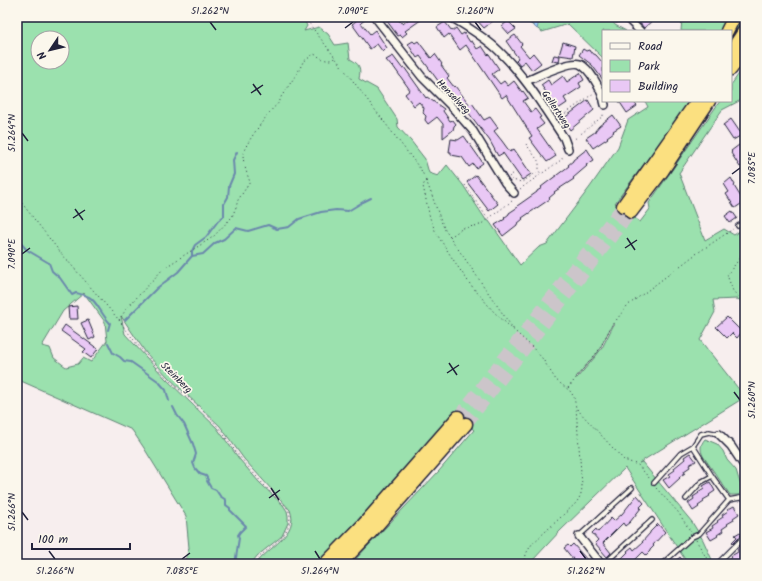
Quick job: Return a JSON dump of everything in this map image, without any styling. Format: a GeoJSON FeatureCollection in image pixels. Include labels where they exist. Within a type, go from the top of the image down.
{"type":"FeatureCollection","features":[{"type":"Feature","properties":{"kind":"highway"},"geometry":{"type":"LineString","coordinates":[[728,30],[734,17]]}},
{"type":"Feature","properties":{"kind":"highway"},"geometry":{"type":"LineString","coordinates":[[732,50],[745,30]]}},
{"type":"Feature","properties":{"kind":"highway"},"geometry":{"type":"LineString","coordinates":[[732,68],[745,49]]}},
{"type":"Feature","properties":{"kind":"highway"},"geometry":{"type":"LineString","coordinates":[[694,104],[627,209],[663,170],[709,102]]}},
{"type":"Feature","properties":{"kind":"highway"},"geometry":{"type":"LineString","coordinates":[[325,564],[462,420],[376,526],[340,564]]}},
{"type":"Feature","properties":{"kind":"street","name":"Henselweg"},"geometry":{"type":"LineString","coordinates":[[375,17],[422,77],[473,131],[505,183],[514,193]]}},
{"type":"Feature","properties":{"kind":"street","name":"Gellertweg"},"geometry":{"type":"LineString","coordinates":[[451,17],[481,36],[499,50],[526,81],[564,138],[567,147]]}},
{"type":"Feature","properties":{"kind":"street"},"geometry":{"type":"LineString","coordinates":[[629,20],[639,30]]}},
{"type":"Feature","properties":{"kind":"street","name":"Gellertweg"},"geometry":{"type":"LineString","coordinates":[[526,81],[569,64],[579,64],[587,70],[600,89],[602,95]]}},
{"type":"Feature","properties":{"kind":"street"},"geometry":{"type":"LineString","coordinates":[[719,434],[731,446],[745,467]]}},
{"type":"Feature","properties":{"kind":"street"},"geometry":{"type":"LineString","coordinates":[[579,536],[601,564]]}},
{"type":"Feature","properties":{"kind":"lane"},"geometry":{"type":"LineString","coordinates":[[629,20],[639,17]]}},
{"type":"Feature","properties":{"kind":"lane"},"geometry":{"type":"LineString","coordinates":[[738,226],[745,222]]}},
{"type":"Feature","properties":{"kind":"lane"},"geometry":{"type":"LineString","coordinates":[[654,483],[681,453],[693,446],[701,434],[709,432],[719,434]]}},
{"type":"Feature","properties":{"kind":"lane"},"geometry":{"type":"LineString","coordinates":[[693,446],[729,500]]}},
{"type":"Feature","properties":{"kind":"lane"},"geometry":{"type":"LineString","coordinates":[[686,499],[701,482],[712,476]]}},
{"type":"Feature","properties":{"kind":"lane"},"geometry":{"type":"LineString","coordinates":[[579,536],[632,488]]}},
{"type":"Feature","properties":{"kind":"lane"},"geometry":{"type":"LineString","coordinates":[[662,564],[692,537],[699,534],[729,500],[745,497]]}},
{"type":"Feature","properties":{"kind":"lane"},"geometry":{"type":"LineString","coordinates":[[604,564],[652,520]]}},
{"type":"Feature","properties":{"kind":"lane"},"geometry":{"type":"LineString","coordinates":[[718,563],[745,536]]}},
{"type":"Feature","properties":{"kind":"path"},"geometry":{"type":"LineString","coordinates":[[306,17],[335,58],[421,170],[438,214],[450,237],[514,331]]}},
{"type":"Feature","properties":{"kind":"path"},"geometry":{"type":"LineString","coordinates":[[541,22],[542,17]]}},
{"type":"Feature","properties":{"kind":"path"},"geometry":{"type":"LineString","coordinates":[[119,320],[127,308],[164,268],[213,237],[232,216],[238,200],[250,182],[244,164],[243,153],[271,110],[280,102],[281,97],[303,62],[310,55],[314,54],[330,61],[335,58]]}},
{"type":"Feature","properties":{"kind":"path"},"geometry":{"type":"LineString","coordinates":[[553,122],[600,89]]}},
{"type":"Feature","properties":{"kind":"path"},"geometry":{"type":"LineString","coordinates":[[567,147],[603,116],[605,103]]}},
{"type":"Feature","properties":{"kind":"path"},"geometry":{"type":"LineString","coordinates":[[526,144],[539,162],[539,171],[542,174]]}},
{"type":"Feature","properties":{"kind":"path"},"geometry":{"type":"LineString","coordinates":[[524,187],[561,160]]}},
{"type":"Feature","properties":{"kind":"path"},"geometry":{"type":"LineString","coordinates":[[514,174],[508,177],[510,179],[522,182],[539,171]]}},
{"type":"Feature","properties":{"kind":"path"},"geometry":{"type":"LineString","coordinates":[[426,180],[423,186],[430,218],[436,233],[470,284],[500,319],[538,354],[556,380],[568,388],[572,393],[576,408],[582,485],[580,498],[532,544],[527,552],[523,564]]}},
{"type":"Feature","properties":{"kind":"path"},"geometry":{"type":"LineString","coordinates":[[465,186],[488,219]]}},
{"type":"Feature","properties":{"kind":"path","name":"Steinberg"},"geometry":{"type":"LineString","coordinates":[[17,197],[60,252],[119,320],[150,359],[169,380],[219,428],[260,481],[288,510],[290,516],[289,524],[283,536],[258,557],[253,564]]}},
{"type":"Feature","properties":{"kind":"path"},"geometry":{"type":"LineString","coordinates":[[450,237],[463,228],[480,225],[512,202]]}},
{"type":"Feature","properties":{"kind":"path"},"geometry":{"type":"LineString","coordinates":[[568,388],[600,350],[611,327],[627,306],[696,254],[738,226]]}},
{"type":"Feature","properties":{"kind":"path"},"geometry":{"type":"LineString","coordinates":[[745,248],[727,276],[733,291],[745,304]]}},
{"type":"Feature","properties":{"kind":"path"},"geometry":{"type":"LineString","coordinates":[[576,408],[624,460],[638,465],[654,483],[656,488],[683,519],[710,564]]}},
{"type":"Feature","properties":{"kind":"green space"},"geometry":{"type":"Polygon","coordinates":[[[17,17],[303,17],[307,26],[304,31],[319,27],[328,34],[335,45],[348,43],[350,59],[359,67],[359,79],[377,89],[397,119],[398,127],[425,159],[429,173],[438,176],[447,165],[520,265],[539,247],[547,244],[618,147],[628,120],[648,107],[646,102],[687,102],[681,114],[615,203],[640,222],[650,209],[649,203],[719,102],[732,102],[732,84],[745,65],[745,96],[743,99],[722,110],[679,173],[705,240],[724,229],[734,235],[745,227],[745,302],[737,299],[713,300],[715,312],[700,340],[745,397],[639,463],[642,462],[692,522],[703,540],[714,564],[688,564],[625,468],[560,531],[533,560],[532,564],[351,564],[439,471],[474,430],[456,414],[317,564],[256,564],[287,533],[292,519],[290,510],[244,459],[220,426],[168,377],[146,353],[121,316],[125,334],[166,379],[217,428],[240,460],[287,511],[288,523],[282,536],[257,556],[251,564],[184,564],[189,548],[186,516],[132,430],[21,381],[17,386],[17,17]],[[84,293],[63,311],[42,346],[50,348],[54,358],[66,367],[78,364],[83,358],[91,362],[107,341],[105,322],[84,293]],[[613,323],[598,352],[576,377],[577,378],[602,348],[614,324],[613,323]]]}},
{"type":"Feature","properties":{"kind":"green space"},"geometry":{"type":"Polygon","coordinates":[[[521,17],[609,17],[615,25],[624,30],[602,30],[602,57],[568,24],[542,32],[521,17]]]}},
{"type":"Feature","properties":{"kind":"green space"},"geometry":{"type":"Polygon","coordinates":[[[680,17],[731,17],[724,30],[681,30],[682,19],[680,17]]]}},
{"type":"Feature","properties":{"kind":"green space"},"geometry":{"type":"Polygon","coordinates":[[[738,17],[745,17],[745,21],[732,40],[732,30],[738,17]]]}},
{"type":"Feature","properties":{"kind":"green space"},"geometry":{"type":"Polygon","coordinates":[[[705,439],[717,444],[723,451],[727,460],[736,470],[742,489],[742,492],[738,495],[730,495],[703,456],[701,447],[705,439]]]}},
{"type":"Feature","properties":{"kind":"water"},"geometry":{"type":"Polygon","coordinates":[[[525,17],[540,17],[537,29],[525,17]]]}},
{"type":"Feature","properties":{"kind":"building"},"geometry":{"type":"Polygon","coordinates":[[[353,17],[368,17],[361,23],[370,34],[375,30],[387,48],[383,52],[377,44],[370,49],[352,24],[356,21],[353,17]]]}},
{"type":"Feature","properties":{"kind":"building"},"geometry":{"type":"Polygon","coordinates":[[[384,17],[395,17],[403,24],[411,17],[425,17],[405,31],[407,33],[402,37],[400,35],[398,36],[384,17]]]}},
{"type":"Feature","properties":{"kind":"building"},"geometry":{"type":"Polygon","coordinates":[[[474,17],[491,17],[493,21],[484,28],[474,17]]]}},
{"type":"Feature","properties":{"kind":"building"},"geometry":{"type":"Polygon","coordinates":[[[613,17],[621,17],[622,20],[616,23],[613,17]]]}},
{"type":"Feature","properties":{"kind":"building"},"geometry":{"type":"Polygon","coordinates":[[[646,17],[650,17],[653,20],[644,28],[639,22],[646,17]]]}},
{"type":"Feature","properties":{"kind":"building"},"geometry":{"type":"Polygon","coordinates":[[[508,21],[516,29],[509,34],[502,26],[508,21]]]}},
{"type":"Feature","properties":{"kind":"building"},"geometry":{"type":"Polygon","coordinates":[[[445,22],[452,31],[456,28],[461,35],[464,33],[477,49],[482,46],[499,69],[492,74],[500,84],[504,81],[508,86],[514,81],[522,92],[523,91],[528,98],[523,101],[531,112],[535,109],[541,117],[539,118],[544,124],[537,129],[556,156],[547,162],[529,138],[532,136],[506,95],[502,98],[466,45],[460,50],[449,34],[444,38],[437,27],[445,22]]]}},
{"type":"Feature","properties":{"kind":"building"},"geometry":{"type":"Polygon","coordinates":[[[515,35],[522,44],[520,46],[529,57],[533,53],[541,63],[532,70],[525,61],[520,65],[516,60],[518,58],[506,41],[515,35]]]}},
{"type":"Feature","properties":{"kind":"building"},"geometry":{"type":"Polygon","coordinates":[[[413,41],[415,43],[418,41],[431,58],[435,54],[449,76],[447,78],[454,87],[455,86],[470,105],[472,103],[484,120],[490,117],[498,128],[494,131],[510,152],[514,149],[531,174],[522,180],[503,153],[498,156],[490,141],[459,100],[457,101],[446,87],[444,89],[420,56],[417,58],[408,44],[413,41]]]}},
{"type":"Feature","properties":{"kind":"building"},"geometry":{"type":"Polygon","coordinates":[[[563,42],[575,46],[573,57],[559,55],[563,42]]]}},
{"type":"Feature","properties":{"kind":"building"},"geometry":{"type":"Polygon","coordinates":[[[583,49],[586,51],[589,50],[596,55],[602,62],[602,79],[592,65],[579,55],[583,49]]]}},
{"type":"Feature","properties":{"kind":"building"},"geometry":{"type":"Polygon","coordinates":[[[554,55],[560,56],[559,62],[552,61],[554,55]]]}},
{"type":"Feature","properties":{"kind":"building"},"geometry":{"type":"Polygon","coordinates":[[[393,56],[402,68],[404,67],[426,98],[427,97],[444,109],[443,111],[450,121],[453,120],[456,124],[453,130],[443,138],[443,124],[437,117],[428,124],[425,120],[426,116],[423,113],[424,108],[419,102],[414,106],[405,94],[410,90],[393,66],[392,67],[386,60],[393,56]]]}},
{"type":"Feature","properties":{"kind":"building"},"geometry":{"type":"Polygon","coordinates":[[[580,73],[584,80],[579,83],[581,87],[564,98],[567,103],[558,109],[541,85],[548,80],[551,85],[563,76],[567,82],[580,73]]]}},
{"type":"Feature","properties":{"kind":"building"},"geometry":{"type":"Polygon","coordinates":[[[588,100],[594,110],[570,130],[563,119],[588,100]]]}},
{"type":"Feature","properties":{"kind":"building"},"geometry":{"type":"Polygon","coordinates":[[[620,102],[634,102],[637,106],[627,113],[620,102]]]}},
{"type":"Feature","properties":{"kind":"building"},"geometry":{"type":"Polygon","coordinates":[[[613,115],[621,126],[613,131],[614,132],[607,137],[608,138],[593,148],[586,138],[595,132],[599,126],[613,115]]]}},
{"type":"Feature","properties":{"kind":"building"},"geometry":{"type":"Polygon","coordinates":[[[731,119],[742,135],[733,140],[723,125],[731,119]]]}},
{"type":"Feature","properties":{"kind":"building"},"geometry":{"type":"Polygon","coordinates":[[[464,136],[483,163],[476,168],[473,164],[469,167],[462,157],[451,155],[451,152],[449,152],[451,139],[458,140],[464,136]]]}},
{"type":"Feature","properties":{"kind":"building"},"geometry":{"type":"Polygon","coordinates":[[[739,145],[745,155],[745,163],[740,167],[731,153],[731,151],[739,145]]]}},
{"type":"Feature","properties":{"kind":"building"},"geometry":{"type":"Polygon","coordinates":[[[587,149],[594,160],[586,165],[587,166],[573,178],[574,179],[554,192],[555,193],[549,198],[550,199],[522,218],[523,219],[517,225],[503,236],[495,225],[505,219],[504,218],[509,213],[518,207],[517,206],[542,188],[541,187],[569,166],[568,165],[573,160],[587,149]]]}},
{"type":"Feature","properties":{"kind":"building"},"geometry":{"type":"Polygon","coordinates":[[[476,175],[498,204],[489,211],[467,182],[476,175]]]}},
{"type":"Feature","properties":{"kind":"building"},"geometry":{"type":"Polygon","coordinates":[[[731,178],[744,202],[735,208],[726,194],[729,192],[724,184],[731,178]]]}},
{"type":"Feature","properties":{"kind":"building"},"geometry":{"type":"Polygon","coordinates":[[[732,211],[737,218],[730,223],[725,216],[732,211]]]}},
{"type":"Feature","properties":{"kind":"building"},"geometry":{"type":"Polygon","coordinates":[[[77,306],[78,319],[69,319],[68,307],[77,306]]]}},
{"type":"Feature","properties":{"kind":"building"},"geometry":{"type":"Polygon","coordinates":[[[727,317],[742,332],[737,338],[732,333],[727,338],[716,327],[727,317]]]}},
{"type":"Feature","properties":{"kind":"building"},"geometry":{"type":"Polygon","coordinates":[[[88,320],[95,337],[89,340],[81,323],[88,320]]]}},
{"type":"Feature","properties":{"kind":"building"},"geometry":{"type":"Polygon","coordinates":[[[65,325],[98,349],[91,358],[83,352],[86,349],[61,331],[65,325]]]}},
{"type":"Feature","properties":{"kind":"building"},"geometry":{"type":"Polygon","coordinates":[[[690,453],[696,461],[689,465],[690,467],[684,471],[685,473],[669,488],[663,480],[670,476],[669,474],[675,470],[674,468],[690,453]]]}},
{"type":"Feature","properties":{"kind":"building"},"geometry":{"type":"Polygon","coordinates":[[[710,482],[715,491],[703,500],[704,502],[693,511],[688,503],[704,488],[703,486],[710,482]]]}},
{"type":"Feature","properties":{"kind":"building"},"geometry":{"type":"Polygon","coordinates":[[[637,495],[644,503],[630,522],[625,526],[623,523],[603,543],[611,553],[607,557],[595,543],[598,540],[592,533],[596,529],[598,532],[611,518],[614,521],[622,514],[637,495]]]}},
{"type":"Feature","properties":{"kind":"building"},"geometry":{"type":"Polygon","coordinates":[[[734,506],[739,514],[722,529],[723,531],[717,535],[718,536],[711,540],[706,532],[713,528],[712,526],[723,517],[722,515],[728,511],[727,510],[734,506]]]}},
{"type":"Feature","properties":{"kind":"building"},"geometry":{"type":"Polygon","coordinates":[[[658,524],[665,532],[653,545],[654,546],[650,551],[646,555],[643,552],[631,564],[622,564],[619,561],[628,552],[627,551],[632,547],[634,550],[658,524]]]}},
{"type":"Feature","properties":{"kind":"building"},"geometry":{"type":"Polygon","coordinates":[[[740,532],[742,534],[733,543],[732,542],[737,537],[735,535],[740,532]]]}},
{"type":"Feature","properties":{"kind":"building"},"geometry":{"type":"Polygon","coordinates":[[[745,541],[745,559],[737,564],[722,564],[738,552],[737,548],[745,541]]]}},
{"type":"Feature","properties":{"kind":"building"},"geometry":{"type":"Polygon","coordinates":[[[573,544],[588,561],[585,564],[577,564],[564,548],[568,545],[570,547],[573,544]]]}},
{"type":"Feature","properties":{"kind":"building"},"geometry":{"type":"Polygon","coordinates":[[[680,557],[686,564],[672,564],[680,557]]]}},
{"type":"Feature","properties":{"kind":"waterway"},"geometry":{"type":"LineString","coordinates":[[192,256],[192,251],[195,245],[206,237],[218,221],[224,216],[224,204],[228,197],[229,186],[234,174],[233,160],[237,152]]}},
{"type":"Feature","properties":{"kind":"waterway"},"geometry":{"type":"LineString","coordinates":[[125,320],[157,288],[178,272],[192,256],[203,254],[215,243],[224,239],[236,228],[248,231],[268,225],[277,229],[289,227],[299,219],[321,212],[336,210],[348,211],[371,198]]}},
{"type":"Feature","properties":{"kind":"waterway"},"geometry":{"type":"LineString","coordinates":[[17,239],[27,250],[49,263],[52,271],[60,278],[72,295],[76,293],[92,299],[110,323],[108,330]]}},
{"type":"Feature","properties":{"kind":"waterway"},"geometry":{"type":"LineString","coordinates":[[108,343],[113,353],[124,361],[131,362],[158,381],[166,390],[169,401]]}},
{"type":"Feature","properties":{"kind":"waterway"},"geometry":{"type":"LineString","coordinates":[[173,407],[184,424],[193,444],[196,454],[193,463],[195,468],[200,474],[206,476],[211,488],[216,490],[220,496],[226,500],[226,505],[246,526],[238,535],[239,538],[235,564]]}},
{"type":"Feature","properties":{"kind":"tunnel"},"geometry":{"type":"LineString","coordinates":[[458,417],[623,206]]}},
{"type":"Feature","properties":{"kind":"tunnel"},"geometry":{"type":"LineString","coordinates":[[466,424],[631,212]]}}]}
